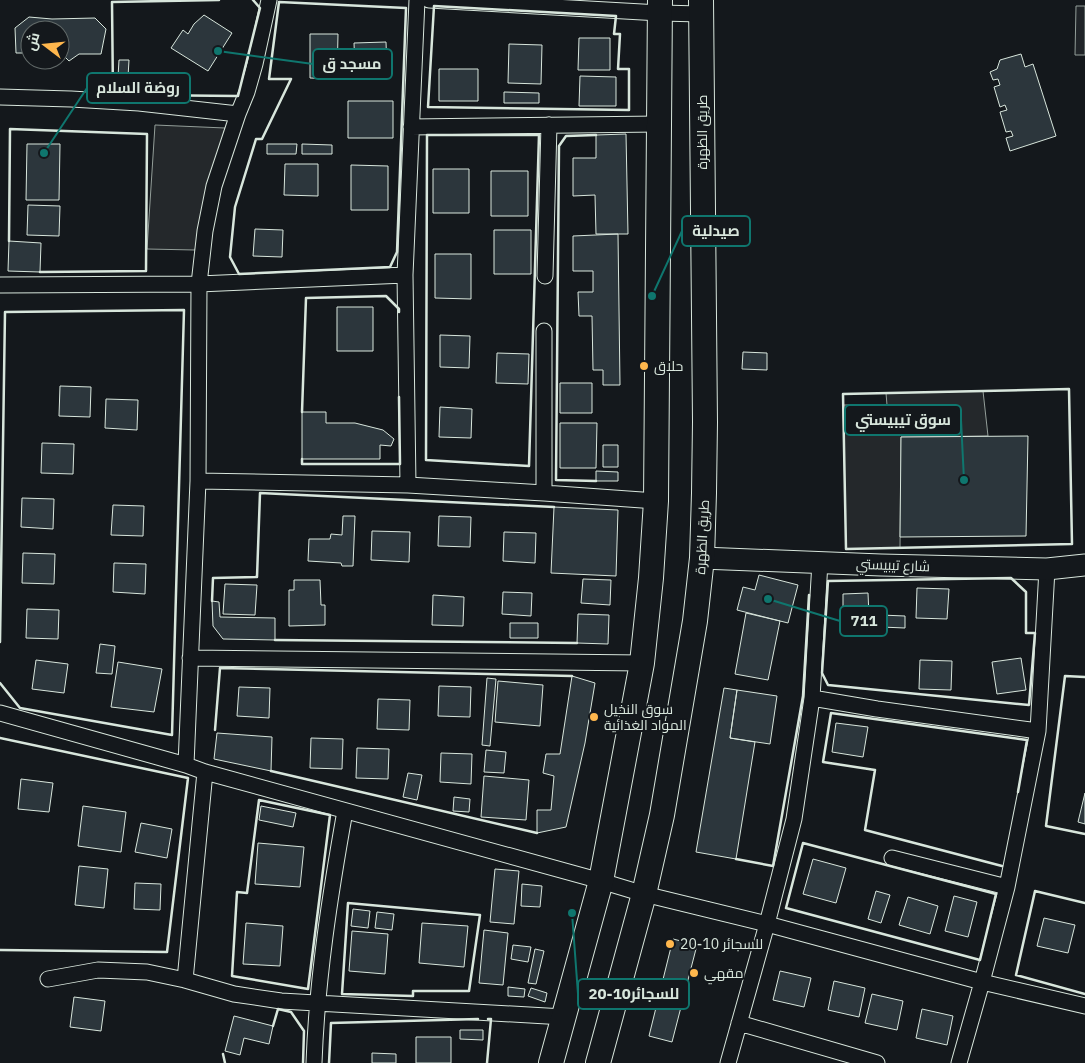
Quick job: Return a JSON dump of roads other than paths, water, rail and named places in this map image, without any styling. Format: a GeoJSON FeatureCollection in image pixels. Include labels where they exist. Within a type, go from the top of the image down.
{"type":"FeatureCollection","features":[{"type":"Feature","properties":{"kind":"main road"},"geometry":{"type":"LineString","coordinates":[[551,1063],[601,881],[642,663],[651,578],[656,501],[660,7]]}},
{"type":"Feature","properties":{"kind":"main road","name":"طريق الظهرة"},"geometry":{"type":"LineString","coordinates":[[598,1063],[644,894],[662,815],[695,622],[702,558],[705,412],[701,7]]}},
{"type":"Feature","properties":{"kind":"main road","name":"شارع تيبيستي"},"geometry":{"type":"LineString","coordinates":[[702,558],[1047,568],[1085,565]]}},
{"type":"Feature","properties":{"kind":"street"},"geometry":{"type":"LineString","coordinates":[[186,765],[198,482],[199,284],[204,231],[214,186],[255,64],[269,0]]}},
{"type":"Feature","properties":{"kind":"street"},"geometry":{"type":"LineString","coordinates":[[408,485],[405,275],[417,0]]}},
{"type":"Feature","properties":{"kind":"street"},"geometry":{"type":"LineString","coordinates":[[429,0],[701,7]]}},
{"type":"Feature","properties":{"kind":"street"},"geometry":{"type":"LineString","coordinates":[[0,97],[139,103],[238,114]]}},
{"type":"Feature","properties":{"kind":"street"},"geometry":{"type":"LineString","coordinates":[[411,127],[659,124]]}},
{"type":"Feature","properties":{"kind":"street"},"geometry":{"type":"LineString","coordinates":[[545,276],[549,126]]}},
{"type":"Feature","properties":{"kind":"street"},"geometry":{"type":"LineString","coordinates":[[0,285],[199,284],[405,275]]}},
{"type":"Feature","properties":{"kind":"street"},"geometry":{"type":"LineString","coordinates":[[544,331],[544,493]]}},
{"type":"Feature","properties":{"kind":"street"},"geometry":{"type":"LineString","coordinates":[[198,482],[408,485],[656,501]]}},
{"type":"Feature","properties":{"kind":"street"},"geometry":{"type":"LineString","coordinates":[[728,1063],[794,819],[812,698],[820,562]]}},
{"type":"Feature","properties":{"kind":"street"},"geometry":{"type":"LineString","coordinates":[[958,1063],[982,982],[1006,888],[1038,731],[1047,568]]}},
{"type":"Feature","properties":{"kind":"street"},"geometry":{"type":"LineString","coordinates":[[190,658],[642,663]]}},
{"type":"Feature","properties":{"kind":"street"},"geometry":{"type":"LineString","coordinates":[[812,698],[1038,731]]}},
{"type":"Feature","properties":{"kind":"street"},"geometry":{"type":"LineString","coordinates":[[0,713],[644,894],[767,924],[982,982],[1085,1006]]}},
{"type":"Feature","properties":{"kind":"street"},"geometry":{"type":"LineString","coordinates":[[185,980],[205,772]]}},
{"type":"Feature","properties":{"kind":"street"},"geometry":{"type":"LineString","coordinates":[[314,1063],[324,939],[345,811]]}},
{"type":"Feature","properties":{"kind":"street"},"geometry":{"type":"LineString","coordinates":[[892,858],[1006,888]]}},
{"type":"Feature","properties":{"kind":"street"},"geometry":{"type":"LineString","coordinates":[[48,979],[98,970],[147,972],[185,980],[234,994],[281,1000],[564,1017]]}},
{"type":"Feature","properties":{"kind":"street"},"geometry":{"type":"LineString","coordinates":[[739,1023],[877,1063]]}},
{"type":"Feature","properties":{"kind":"place","name":"مسجد ق"},"geometry":{"type":"Point","coordinates":[218,51]}},
{"type":"Feature","properties":{"kind":"place","name":"روضة السلام"},"geometry":{"type":"Point","coordinates":[44,153]}},
{"type":"Feature","properties":{"kind":"place","name":"صيدلية"},"geometry":{"type":"Point","coordinates":[652,296]}},
{"type":"Feature","properties":{"kind":"place","name":"حلاق"},"geometry":{"type":"Point","coordinates":[644,366]}},
{"type":"Feature","properties":{"kind":"place","name":"سوق تيبيستي"},"geometry":{"type":"Point","coordinates":[964,480]}},
{"type":"Feature","properties":{"kind":"place","name":"711"},"geometry":{"type":"Point","coordinates":[768,599]}},
{"type":"Feature","properties":{"kind":"place","name":"سوق النخيل المواد الغذائية"},"geometry":{"type":"Point","coordinates":[594,717]}},
{"type":"Feature","properties":{"kind":"place","name":"20-10للسجائر"},"geometry":{"type":"Point","coordinates":[572,913]}},
{"type":"Feature","properties":{"kind":"place","name":"20-10 للسجائر"},"geometry":{"type":"Point","coordinates":[670,944]}},
{"type":"Feature","properties":{"kind":"place","name":"مقهي"},"geometry":{"type":"Point","coordinates":[694,973]}}]}
